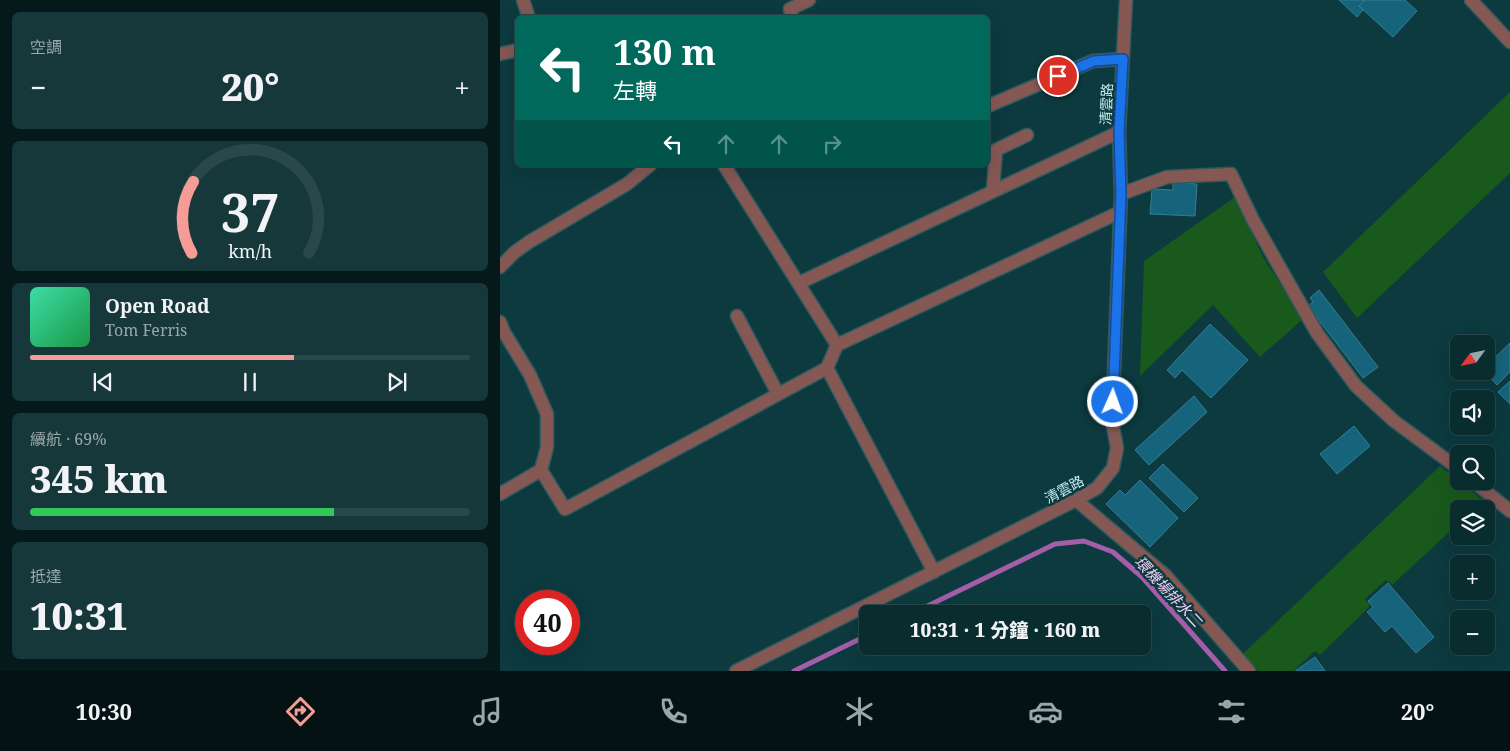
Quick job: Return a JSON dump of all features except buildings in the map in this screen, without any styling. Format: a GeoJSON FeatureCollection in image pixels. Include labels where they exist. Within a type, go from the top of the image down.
{"type":"FeatureCollection","features":[{"type":"Feature","properties":{"kind":"street"},"geometry":{"type":"LineString","coordinates":[[523,0],[528,15]]}},
{"type":"Feature","properties":{"kind":"street"},"geometry":{"type":"LineString","coordinates":[[790,9],[809,0]]}},
{"type":"Feature","properties":{"kind":"street","name":"清雲路"},"geometry":{"type":"LineString","coordinates":[[736,671],[1076,500],[1097,488],[1113,468],[1117,448],[1112,421],[1121,194],[1119,132],[1126,0]]}},
{"type":"Feature","properties":{"kind":"street"},"geometry":{"type":"LineString","coordinates":[[1471,0],[1510,42]]}},
{"type":"Feature","properties":{"kind":"street"},"geometry":{"type":"LineString","coordinates":[[500,54],[515,51]]}},
{"type":"Feature","properties":{"kind":"street"},"geometry":{"type":"LineString","coordinates":[[990,105],[1094,61],[1123,59]]}},
{"type":"Feature","properties":{"kind":"street"},"geometry":{"type":"LineString","coordinates":[[799,283],[1119,132]]}},
{"type":"Feature","properties":{"kind":"street"},"geometry":{"type":"LineString","coordinates":[[993,190],[996,150],[1027,134]]}},
{"type":"Feature","properties":{"kind":"street"},"geometry":{"type":"LineString","coordinates":[[500,267],[515,252],[529,242],[627,184],[648,167]]}},
{"type":"Feature","properties":{"kind":"street"},"geometry":{"type":"LineString","coordinates":[[725,167],[837,345]]}},
{"type":"Feature","properties":{"kind":"street"},"geometry":{"type":"LineString","coordinates":[[1121,194],[1167,177],[1230,174],[1253,220],[1317,333],[1356,386],[1394,421],[1450,463]]}},
{"type":"Feature","properties":{"kind":"street"},"geometry":{"type":"LineString","coordinates":[[541,470],[565,509],[827,368],[837,345],[1120,212]]}},
{"type":"Feature","properties":{"kind":"street"},"geometry":{"type":"LineString","coordinates":[[737,316],[778,394]]}},
{"type":"Feature","properties":{"kind":"street"},"geometry":{"type":"LineString","coordinates":[[500,322],[530,375],[547,414],[547,447],[541,470],[500,494]]}},
{"type":"Feature","properties":{"kind":"street"},"geometry":{"type":"LineString","coordinates":[[827,368],[934,572]]}},
{"type":"Feature","properties":{"kind":"street"},"geometry":{"type":"LineString","coordinates":[[1484,490],[1510,511]]}},
{"type":"Feature","properties":{"kind":"street"},"geometry":{"type":"LineString","coordinates":[[1076,500],[1165,575],[1249,671]]}},
{"type":"Feature","properties":{"kind":"green space"},"geometry":{"type":"Polygon","coordinates":[[[1510,92],[1510,173],[1357,318],[1323,272],[1510,92]]]}},
{"type":"Feature","properties":{"kind":"green space"},"geometry":{"type":"Polygon","coordinates":[[[1235,197],[1263,257],[1303,319],[1260,357],[1213,305],[1140,376],[1144,261],[1235,197]]]}},
{"type":"Feature","properties":{"kind":"green space"},"geometry":{"type":"Polygon","coordinates":[[[1440,466],[1450,474],[1450,490],[1470,490],[1483,500],[1450,500],[1450,531],[1392,585],[1386,580],[1365,599],[1370,605],[1366,610],[1320,655],[1315,651],[1293,671],[1258,671],[1243,654],[1440,466]]]}},
{"type":"Feature","properties":{"kind":"waterway","name":"環機場排水二"},"geometry":{"type":"LineString","coordinates":[[930,605],[1055,544],[1084,541],[1113,552],[1142,577],[1225,671]]}},
{"type":"Feature","properties":{"kind":"waterway"},"geometry":{"type":"LineString","coordinates":[[794,671],[859,639]]}},
{"type":"Feature","properties":{"kind":"route"},"geometry":{"type":"LineString","coordinates":[[1058,76],[1094,61],[1123,59],[1119,132],[1121,194],[1113,402]]}}]}
